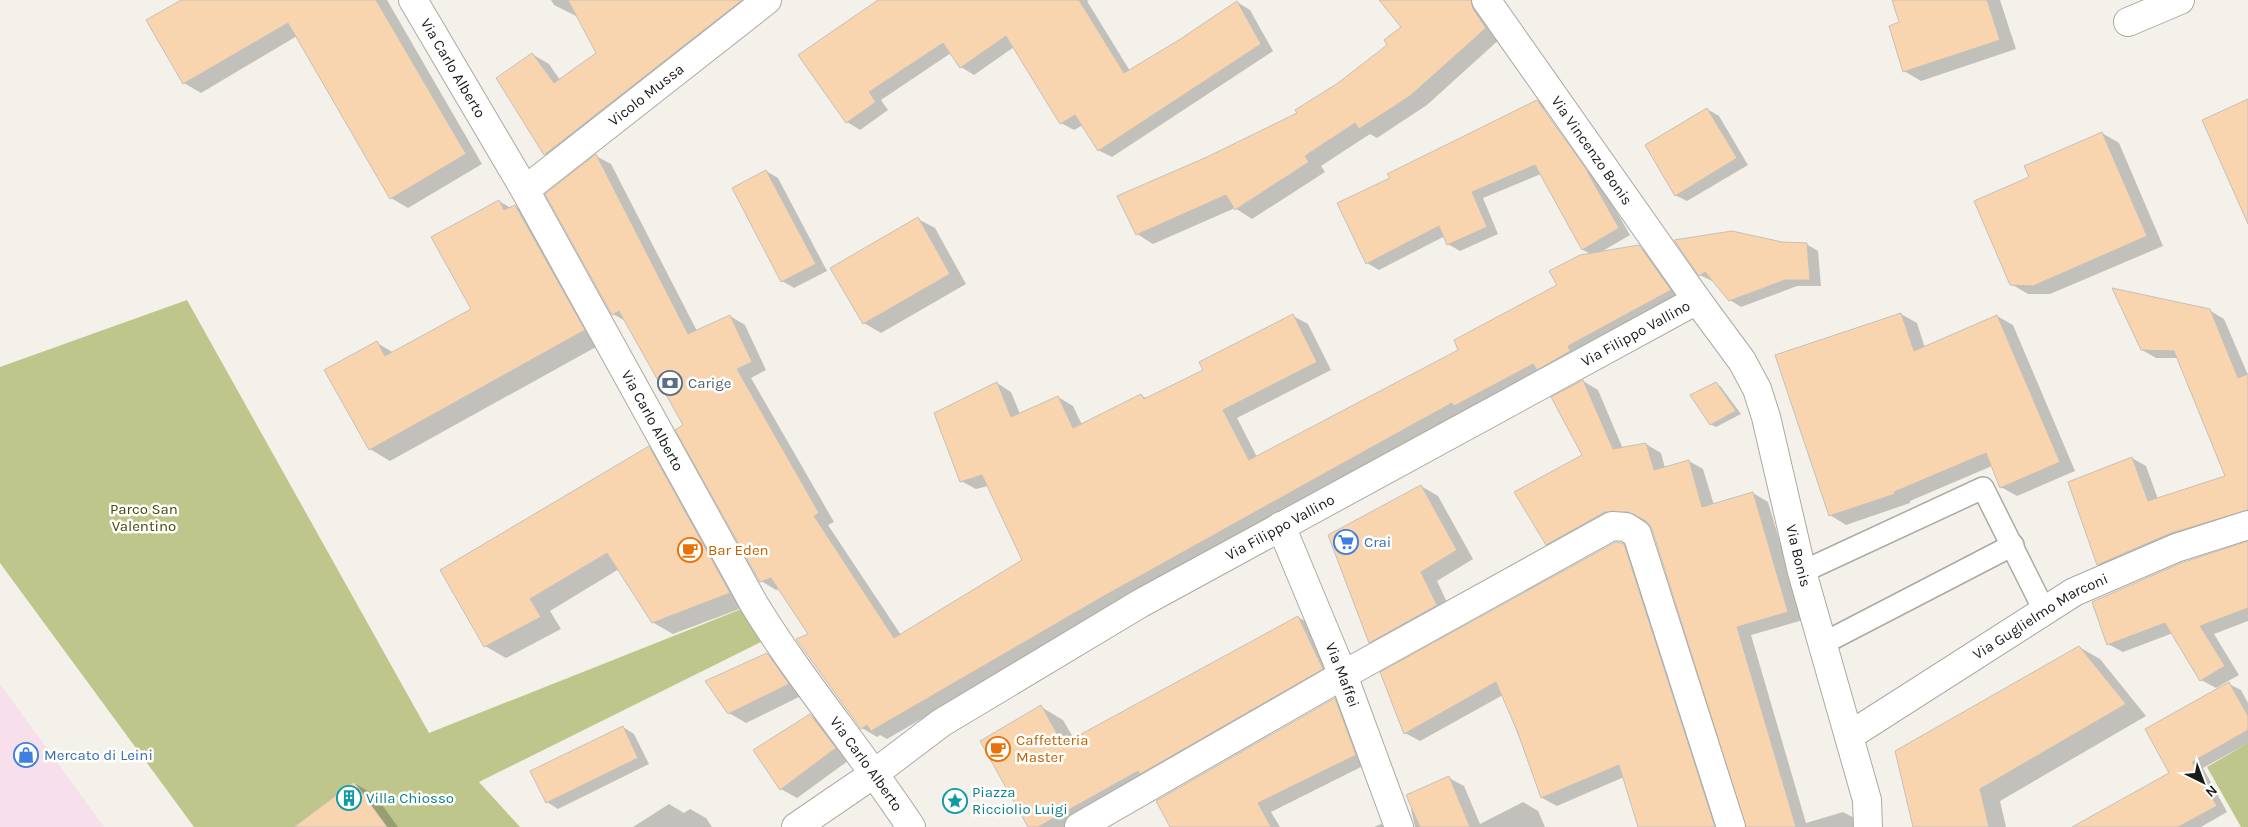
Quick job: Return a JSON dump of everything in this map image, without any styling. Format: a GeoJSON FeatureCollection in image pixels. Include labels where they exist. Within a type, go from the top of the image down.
{"type":"FeatureCollection","features":[{"type":"Feature","properties":{"kind":"street","name":"Via Carlo Alberto"},"geometry":{"type":"LineString","coordinates":[[413,0],[525,190],[773,636],[875,774],[911,827]]}},
{"type":"Feature","properties":{"kind":"street","name":"Vicolo Mussa"},"geometry":{"type":"LineString","coordinates":[[525,190],[767,0]]}},
{"type":"Feature","properties":{"kind":"street","name":"Via Vincenzo Bonis"},"geometry":{"type":"LineString","coordinates":[[1486,0],[1697,300]]}},
{"type":"Feature","properties":{"kind":"street"},"geometry":{"type":"LineString","coordinates":[[2128,22],[2180,0]]}},
{"type":"Feature","properties":{"kind":"street","name":"Via Filippo Vallino"},"geometry":{"type":"LineString","coordinates":[[796,827],[875,774],[942,723],[1141,602],[1697,300]]}},
{"type":"Feature","properties":{"kind":"street","name":"Via Bonis"},"geometry":{"type":"LineString","coordinates":[[1697,300],[1742,361],[1757,389],[1766,417],[1802,572],[1867,800],[1868,827]]}},
{"type":"Feature","properties":{"kind":"street","name":"Via Guglielmo Marconi"},"geometry":{"type":"LineString","coordinates":[[1848,736],[2074,592],[2168,552],[2248,525]]}},
{"type":"Feature","properties":{"kind":"street","name":"Via Maffei"},"geometry":{"type":"LineString","coordinates":[[1281,526],[1343,675],[1399,827]]}},
{"type":"Feature","properties":{"kind":"street"},"geometry":{"type":"LineString","coordinates":[[1079,827],[1343,675],[1612,526],[1626,527],[1637,534],[1731,827]]}},
{"type":"Feature","properties":{"kind":"lane"},"geometry":{"type":"LineString","coordinates":[[1802,572],[1983,488],[2044,610]]}},
{"type":"Feature","properties":{"kind":"lane"},"geometry":{"type":"LineString","coordinates":[[1822,644],[2013,545]]}},
{"type":"Feature","properties":{"kind":"shaded area","name":"Mercato di Leini"},"geometry":{"type":"Polygon","coordinates":[[[0,684],[104,827],[0,827],[0,684]]]}},
{"type":"Feature","properties":{"kind":"green space","name":"Parco San Valentino"},"geometry":{"type":"Polygon","coordinates":[[[187,300],[429,733],[754,604],[773,636],[479,782],[520,827],[387,827],[354,782],[294,827],[194,827],[0,563],[0,367],[187,300]]]}},
{"type":"Feature","properties":{"kind":"green space"},"geometry":{"type":"Polygon","coordinates":[[[2248,743],[2248,827],[2241,827],[2207,767],[2248,743]]]}},
{"type":"Feature","properties":{"kind":"building"},"geometry":{"type":"Polygon","coordinates":[[[181,0],[376,0],[466,154],[390,199],[288,23],[183,84],[146,20],[181,0]]]}},
{"type":"Feature","properties":{"kind":"building"},"geometry":{"type":"Polygon","coordinates":[[[568,0],[742,0],[544,155],[496,78],[532,53],[554,83],[596,53],[568,0]]]}},
{"type":"Feature","properties":{"kind":"building"},"geometry":{"type":"Polygon","coordinates":[[[878,0],[1079,0],[1124,73],[1179,40],[1237,1],[1261,44],[1098,151],[1075,115],[1060,124],[1006,36],[960,68],[943,43],[869,92],[876,102],[846,123],[798,55],[878,0]]]}},
{"type":"Feature","properties":{"kind":"building"},"geometry":{"type":"Polygon","coordinates":[[[1379,0],[1471,0],[1473,9],[1486,28],[1410,96],[1359,129],[1355,123],[1305,156],[1309,162],[1235,210],[1226,195],[1136,235],[1117,196],[1207,157],[1297,113],[1295,110],[1338,83],[1387,45],[1384,40],[1401,27],[1379,0]]]}},
{"type":"Feature","properties":{"kind":"building"},"geometry":{"type":"Polygon","coordinates":[[[1892,0],[1987,0],[2000,40],[1903,72],[1889,26],[1899,22],[1892,0]]]}},
{"type":"Feature","properties":{"kind":"building"},"geometry":{"type":"Polygon","coordinates":[[[2248,99],[2248,224],[2202,120],[2248,99]]]}},
{"type":"Feature","properties":{"kind":"building"},"geometry":{"type":"Polygon","coordinates":[[[1537,100],[1584,166],[1619,228],[1582,250],[1535,165],[1472,192],[1487,227],[1447,245],[1439,226],[1366,264],[1337,203],[1390,178],[1387,174],[1537,100]]]}},
{"type":"Feature","properties":{"kind":"building"},"geometry":{"type":"Polygon","coordinates":[[[1707,108],[1737,158],[1675,196],[1645,145],[1707,108]]]}},
{"type":"Feature","properties":{"kind":"building"},"geometry":{"type":"Polygon","coordinates":[[[2102,132],[2147,236],[2033,286],[2010,285],[1974,201],[2029,177],[2024,166],[2102,132]]]}},
{"type":"Feature","properties":{"kind":"building"},"geometry":{"type":"Polygon","coordinates":[[[596,154],[688,334],[730,315],[752,362],[737,369],[819,513],[814,516],[894,638],[1022,560],[982,475],[960,482],[934,413],[997,382],[1011,417],[1058,396],[1073,428],[1141,394],[1144,399],[1203,370],[1199,362],[1293,314],[1317,362],[1223,410],[1249,460],[1458,350],[1454,340],[1557,285],[1549,271],[1580,255],[1639,245],[1671,290],[1568,346],[1570,351],[1537,370],[1533,364],[1454,406],[1452,403],[1354,457],[1104,596],[871,731],[867,725],[861,729],[796,639],[808,634],[771,578],[760,582],[675,430],[683,425],[619,311],[612,315],[545,194],[596,154]]]}},
{"type":"Feature","properties":{"kind":"building"},"geometry":{"type":"Polygon","coordinates":[[[766,170],[816,264],[781,282],[732,188],[766,170]]]}},
{"type":"Feature","properties":{"kind":"building"},"geometry":{"type":"Polygon","coordinates":[[[499,200],[504,210],[515,205],[585,330],[369,450],[324,370],[377,341],[385,356],[471,309],[431,237],[499,200]]]}},
{"type":"Feature","properties":{"kind":"building"},"geometry":{"type":"Polygon","coordinates":[[[918,217],[950,274],[863,324],[830,268],[918,217]]]}},
{"type":"Feature","properties":{"kind":"building"},"geometry":{"type":"Polygon","coordinates":[[[1732,231],[1782,242],[1807,243],[1810,280],[1785,280],[1729,301],[1705,272],[1699,276],[1674,240],[1732,231]]]}},
{"type":"Feature","properties":{"kind":"building"},"geometry":{"type":"Polygon","coordinates":[[[2112,288],[2210,309],[2238,378],[2248,374],[2248,510],[2171,533],[2097,565],[2068,482],[2132,457],[2148,501],[2225,476],[2174,351],[2141,350],[2112,288]]]}},
{"type":"Feature","properties":{"kind":"building"},"geometry":{"type":"Polygon","coordinates":[[[1901,313],[1914,351],[1997,315],[2060,462],[2000,488],[1986,453],[1894,492],[1895,494],[1829,516],[1775,355],[1901,313]]]}},
{"type":"Feature","properties":{"kind":"building"},"geometry":{"type":"Polygon","coordinates":[[[1583,380],[1613,449],[1646,443],[1654,470],[1689,460],[1702,507],[1753,492],[1788,612],[1737,627],[1796,827],[1746,827],[1652,529],[1646,521],[1628,512],[1605,512],[1546,545],[1514,492],[1582,455],[1551,397],[1583,380]]]}},
{"type":"Feature","properties":{"kind":"building"},"geometry":{"type":"Polygon","coordinates":[[[1716,382],[1736,411],[1710,425],[1690,395],[1716,382]]]}},
{"type":"Feature","properties":{"kind":"building"},"geometry":{"type":"Polygon","coordinates":[[[649,446],[730,593],[652,623],[607,553],[530,599],[541,617],[484,647],[440,570],[649,446]]]}},
{"type":"Feature","properties":{"kind":"building"},"geometry":{"type":"Polygon","coordinates":[[[1421,485],[1457,550],[1421,572],[1437,605],[1369,643],[1328,535],[1421,485]]]}},
{"type":"Feature","properties":{"kind":"building"},"geometry":{"type":"Polygon","coordinates":[[[2248,541],[2248,608],[2200,626],[2225,666],[2200,681],[2165,623],[2107,645],[2092,602],[2181,563],[2248,541]]]}},
{"type":"Feature","properties":{"kind":"building"},"geometry":{"type":"Polygon","coordinates":[[[1616,542],[1624,544],[1715,827],[1638,827],[1619,765],[1541,798],[1518,733],[1496,682],[1404,734],[1380,672],[1616,542]]]}},
{"type":"Feature","properties":{"kind":"building"},"geometry":{"type":"Polygon","coordinates":[[[1298,616],[1323,669],[1140,774],[1138,771],[1038,827],[1028,827],[980,741],[1041,705],[1063,744],[1298,616]]]}},
{"type":"Feature","properties":{"kind":"building"},"geometry":{"type":"Polygon","coordinates":[[[2079,646],[2126,704],[1980,789],[1989,827],[1913,827],[1895,751],[2079,646]]]}},
{"type":"Feature","properties":{"kind":"building"},"geometry":{"type":"Polygon","coordinates":[[[767,653],[789,684],[728,714],[705,681],[767,653]]]}},
{"type":"Feature","properties":{"kind":"building"},"geometry":{"type":"Polygon","coordinates":[[[2229,682],[2248,716],[2248,730],[2192,762],[2217,806],[2178,827],[2072,827],[2169,773],[2145,729],[2229,682]]]}},
{"type":"Feature","properties":{"kind":"building"},"geometry":{"type":"Polygon","coordinates":[[[1335,698],[1356,755],[1258,803],[1271,827],[1170,827],[1156,801],[1335,698]]]}},
{"type":"Feature","properties":{"kind":"building"},"geometry":{"type":"Polygon","coordinates":[[[810,714],[836,748],[780,790],[753,750],[810,714]]]}},
{"type":"Feature","properties":{"kind":"building"},"geometry":{"type":"Polygon","coordinates":[[[623,726],[638,758],[546,803],[530,771],[623,726]]]}},
{"type":"Feature","properties":{"kind":"building"},"geometry":{"type":"Polygon","coordinates":[[[1449,776],[1470,827],[1420,827],[1406,795],[1449,776]]]}},
{"type":"Feature","properties":{"kind":"building","name":"Villa Chiosso"},"geometry":{"type":"Polygon","coordinates":[[[354,782],[387,827],[294,827],[354,782]]]}},
{"type":"Feature","properties":{"kind":"place","name":"Carige"},"geometry":{"type":"Point","coordinates":[670,383]}},
{"type":"Feature","properties":{"kind":"place","name":"Crai"},"geometry":{"type":"Point","coordinates":[1346,542]}},
{"type":"Feature","properties":{"kind":"place","name":"Bar Eden"},"geometry":{"type":"Point","coordinates":[690,550]}},
{"type":"Feature","properties":{"kind":"place","name":"Caffetteria Master"},"geometry":{"type":"Point","coordinates":[998,749]}},
{"type":"Feature","properties":{"kind":"place","name":"Mercato di Leini"},"geometry":{"type":"Point","coordinates":[26,755]}},
{"type":"Feature","properties":{"kind":"place","name":"Villa Chiosso"},"geometry":{"type":"Point","coordinates":[349,798]}},
{"type":"Feature","properties":{"kind":"place","name":"Piazza Ricciolio Luigi"},"geometry":{"type":"Point","coordinates":[955,801]}}]}
